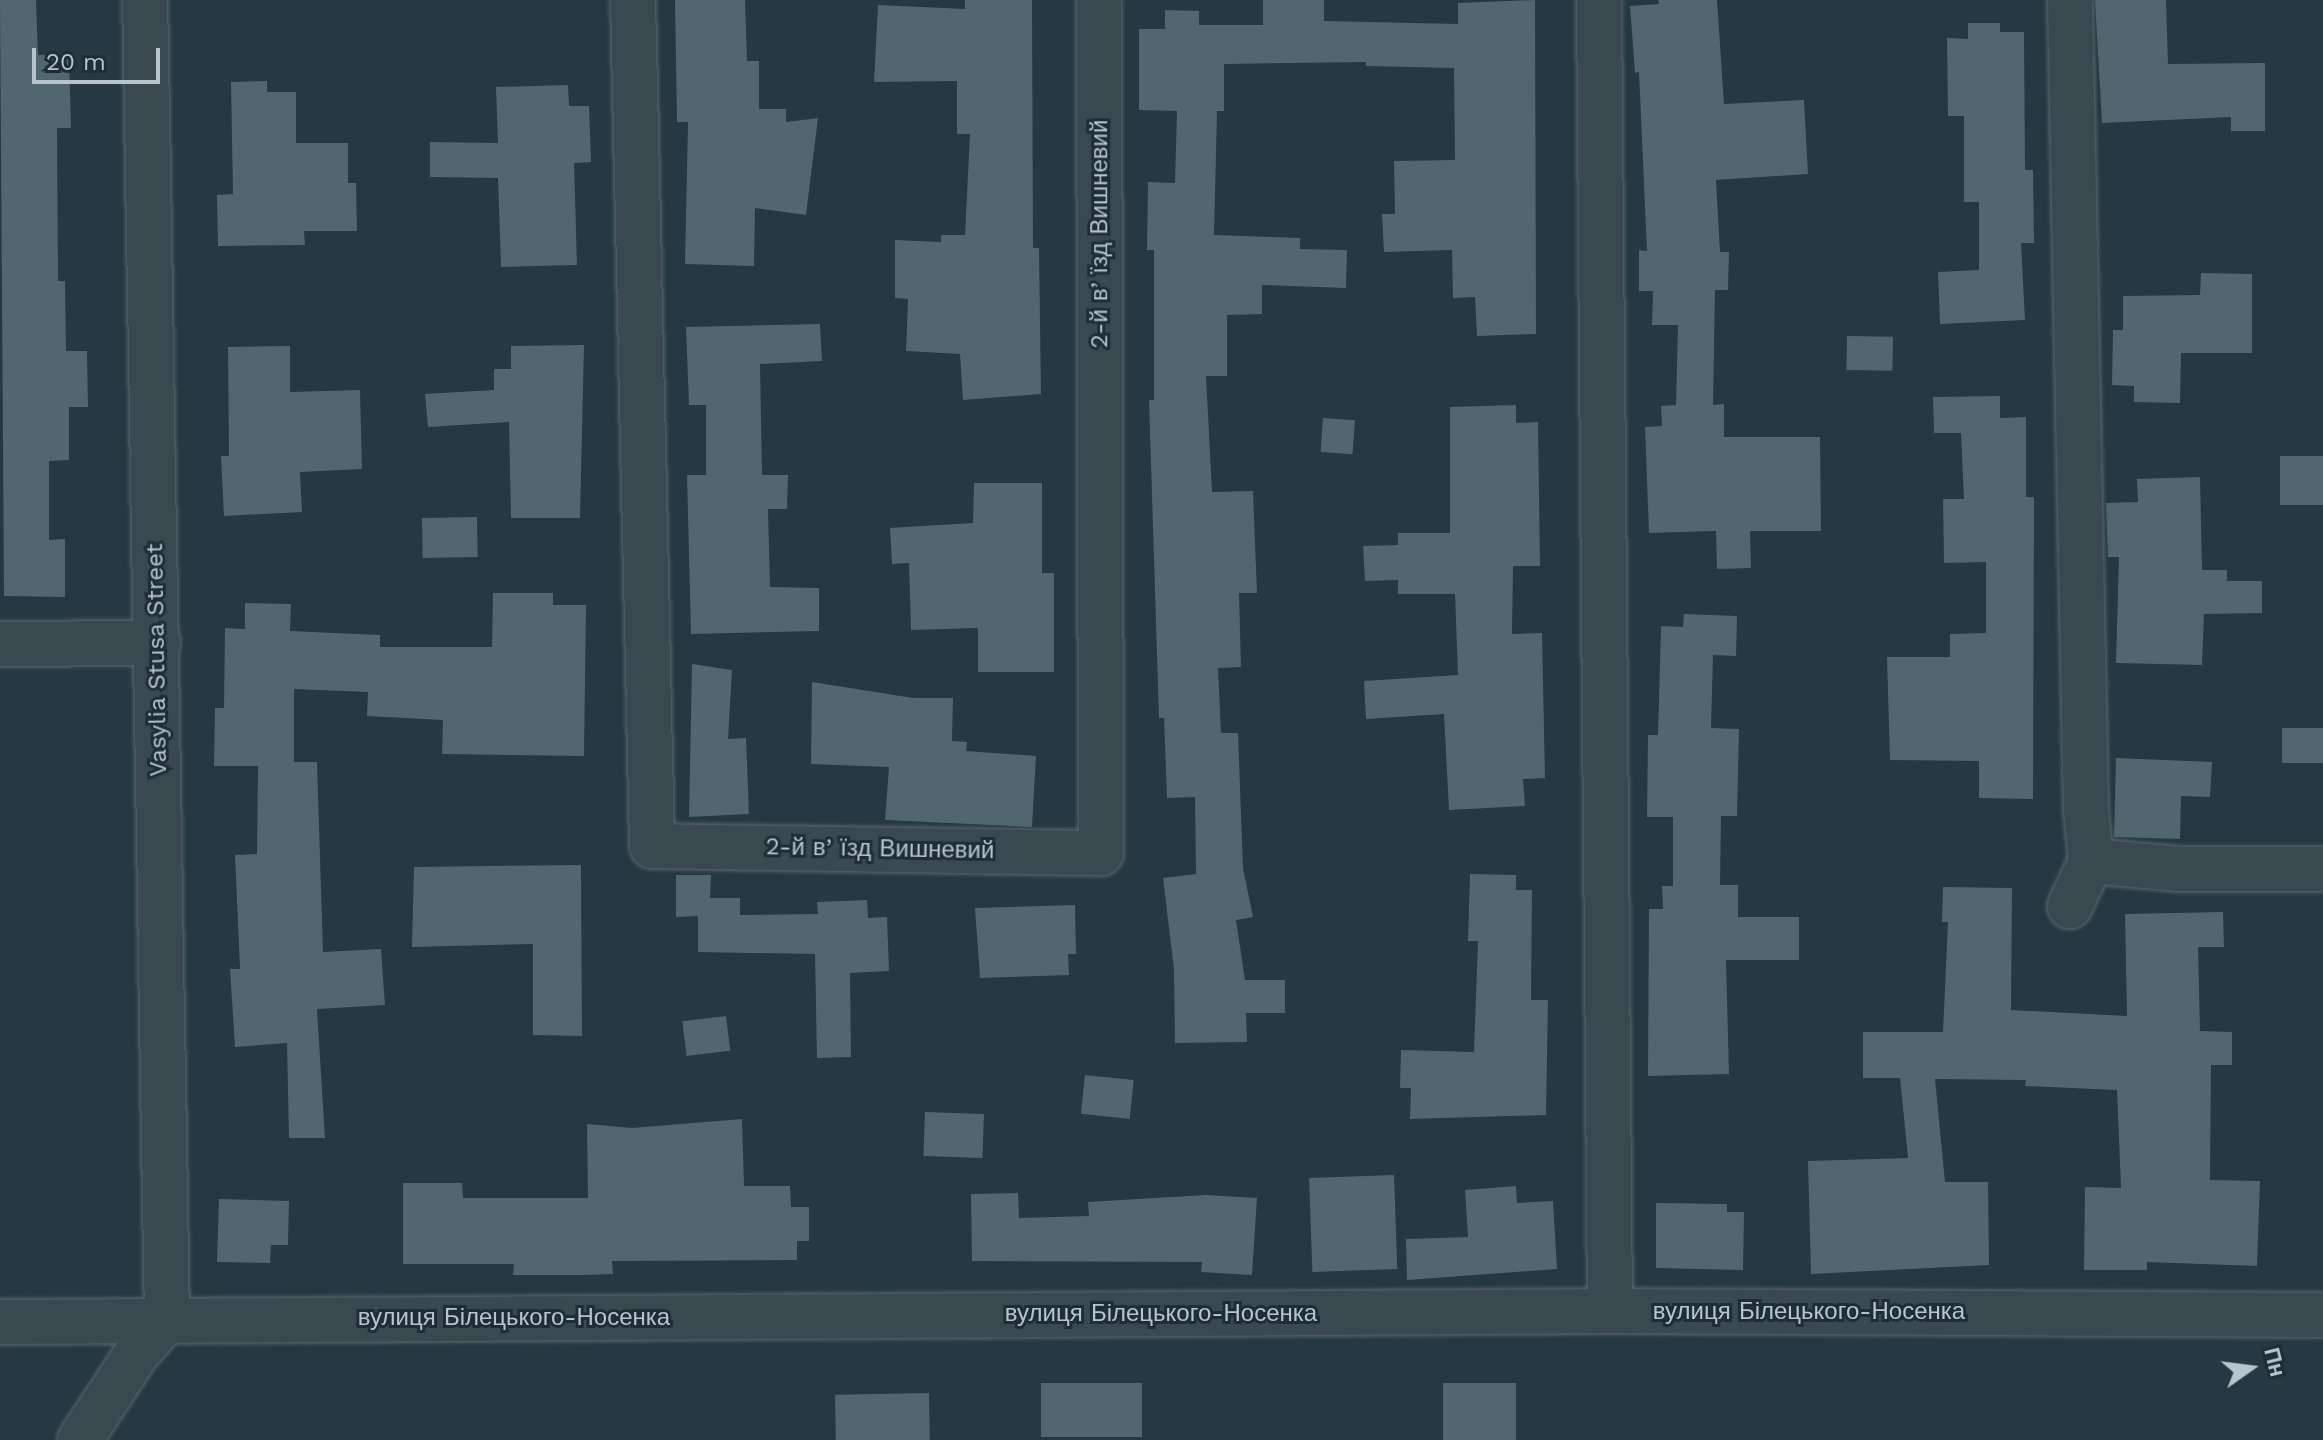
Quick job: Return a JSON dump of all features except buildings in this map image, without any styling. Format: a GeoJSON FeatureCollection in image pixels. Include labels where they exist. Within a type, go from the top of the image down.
{"type":"FeatureCollection","features":[{"type":"Feature","properties":{"kind":"street","name":"Vasylia Stusa Street"},"geometry":{"type":"LineString","coordinates":[[145,0],[167,1320]]}},
{"type":"Feature","properties":{"kind":"street","name":"2-й вʼїзд Вишневий"},"geometry":{"type":"LineString","coordinates":[[633,0],[652,846],[1101,853],[1099,0]]}},
{"type":"Feature","properties":{"kind":"street"},"geometry":{"type":"LineString","coordinates":[[1599,0],[1610,1311]]}},
{"type":"Feature","properties":{"kind":"street"},"geometry":{"type":"LineString","coordinates":[[2070,0],[2085,777],[2091,861],[2070,906]]}},
{"type":"Feature","properties":{"kind":"street"},"geometry":{"type":"LineString","coordinates":[[0,644],[158,643]]}},
{"type":"Feature","properties":{"kind":"street"},"geometry":{"type":"LineString","coordinates":[[2091,861],[2179,869],[2323,869]]}},
{"type":"Feature","properties":{"kind":"street","name":"вулиця Білецького-Носенка"},"geometry":{"type":"LineString","coordinates":[[0,1322],[1610,1311],[2323,1315]]}},
{"type":"Feature","properties":{"kind":"street"},"geometry":{"type":"LineString","coordinates":[[80,1440],[137,1353],[167,1320]]}}]}
